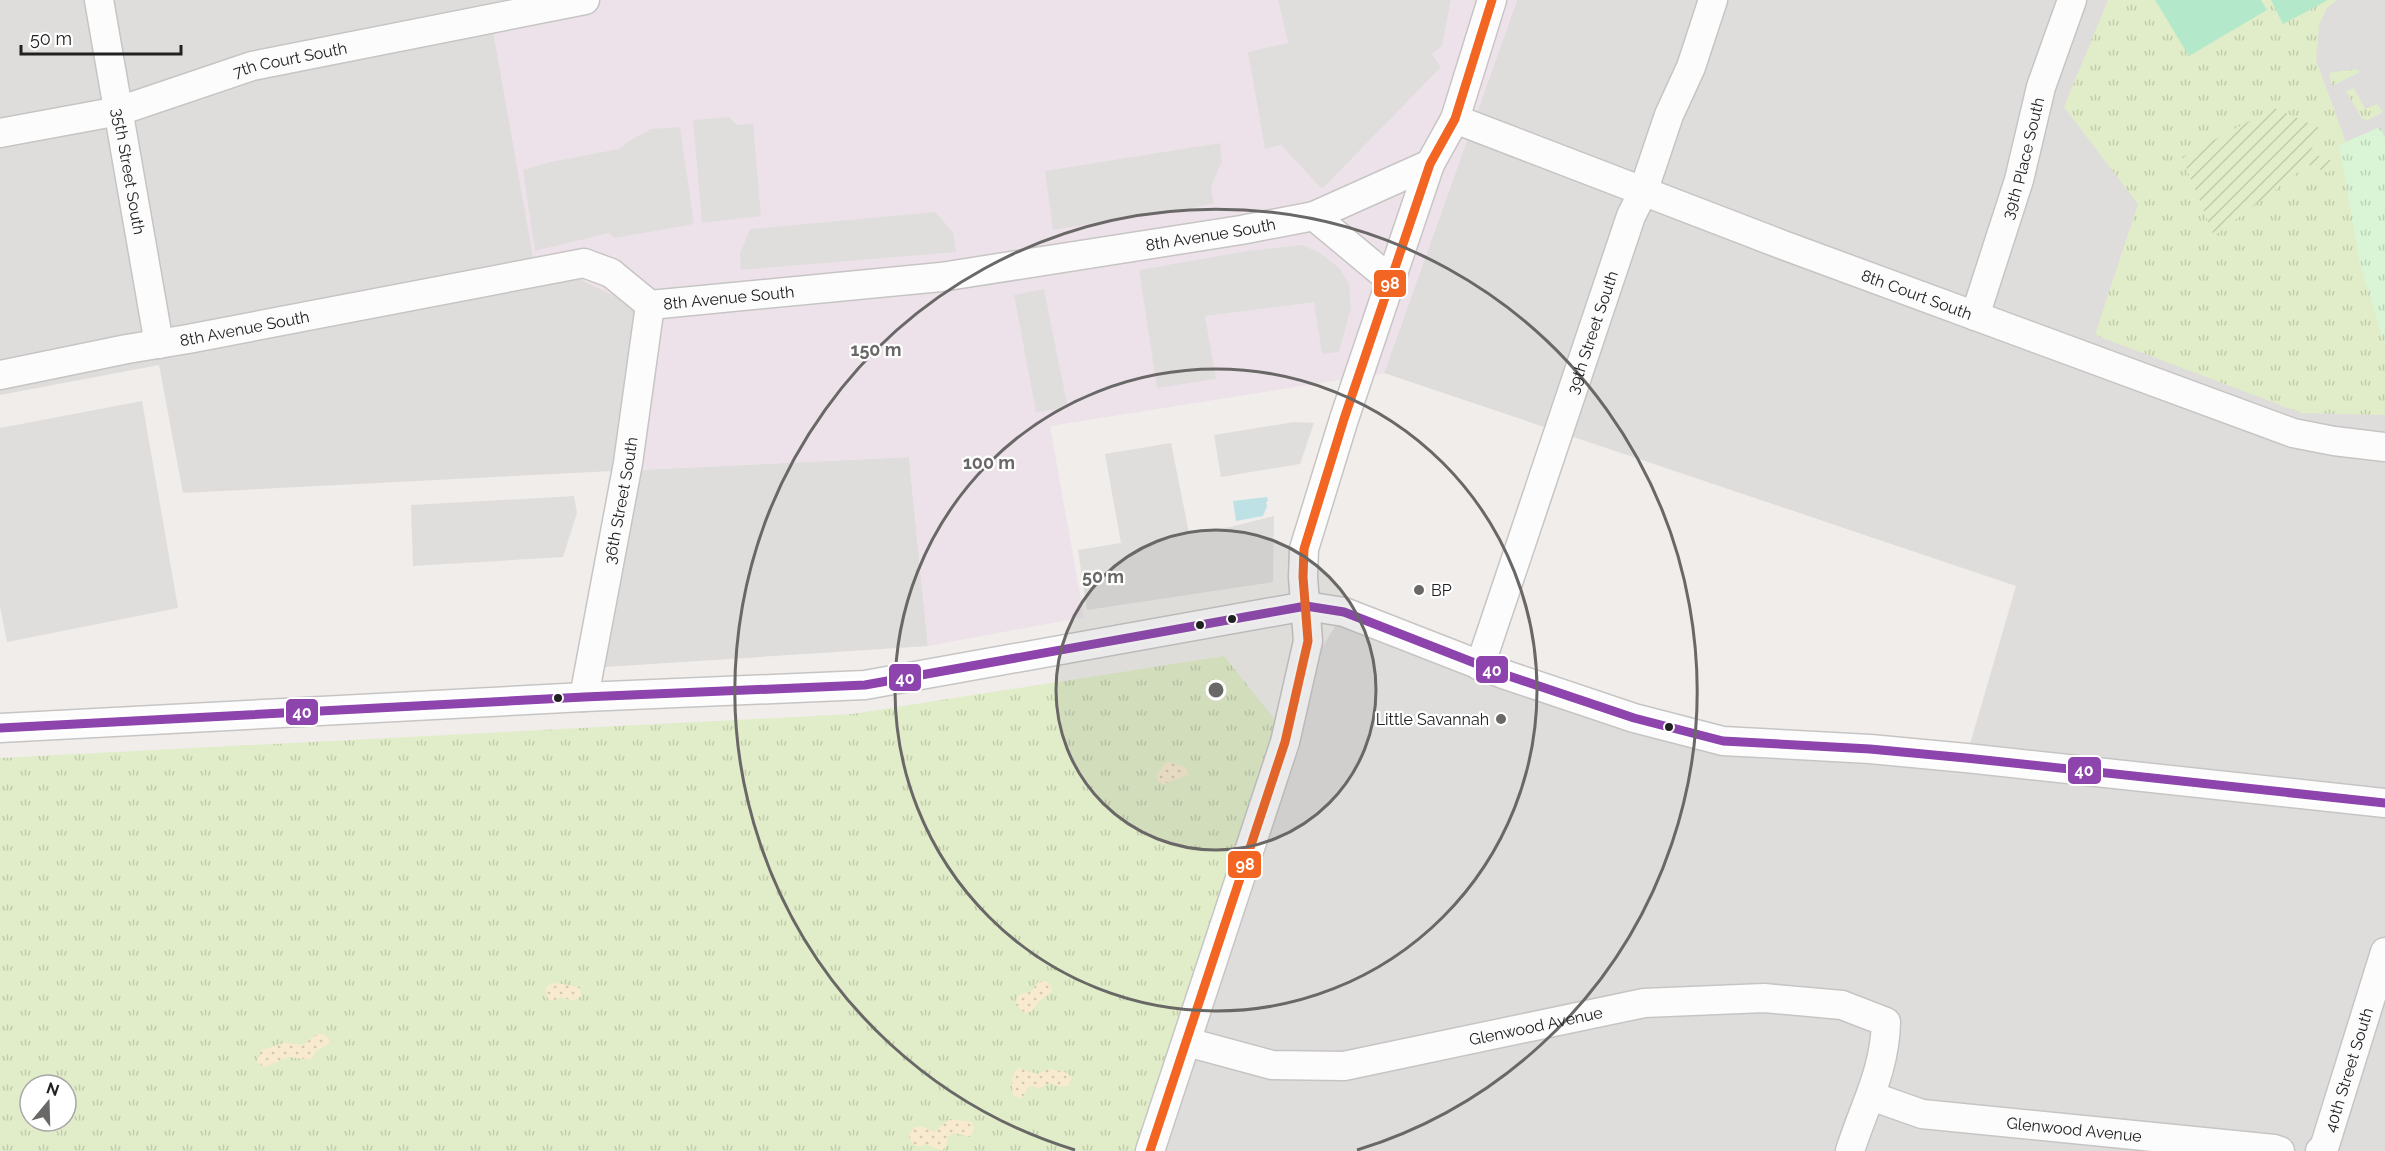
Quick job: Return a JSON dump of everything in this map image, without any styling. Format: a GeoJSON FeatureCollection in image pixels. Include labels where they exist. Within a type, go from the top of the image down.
{"type":"FeatureCollection","features":[{"type":"Feature","properties":{"kind":"street","name":"35th Street South"},"geometry":{"type":"LineString","coordinates":[[99,0],[159,344]]}},
{"type":"Feature","properties":{"kind":"street","name":"7th Court South"},"geometry":{"type":"LineString","coordinates":[[0,133],[119,111],[252,66],[585,0]]}},
{"type":"Feature","properties":{"kind":"street"},"geometry":{"type":"LineString","coordinates":[[1150,1151],[1285,742],[1308,641],[1303,577],[1304,549],[1344,419],[1430,164],[1455,119],[1492,0]]}},
{"type":"Feature","properties":{"kind":"street","name":"39th Street South"},"geometry":{"type":"LineString","coordinates":[[1480,666],[1631,216],[1643,192],[1666,125],[1691,67],[1713,0]]}},
{"type":"Feature","properties":{"kind":"street","name":"39th Place South"},"geometry":{"type":"LineString","coordinates":[[1975,316],[2019,180],[2041,87],[2072,0]]}},
{"type":"Feature","properties":{"kind":"street","name":"8th Court South"},"geometry":{"type":"LineString","coordinates":[[1455,119],[1643,192],[2293,433],[2385,447]]}},
{"type":"Feature","properties":{"kind":"street","name":"8th Avenue South"},"geometry":{"type":"LineString","coordinates":[[0,375],[584,263],[611,273],[650,305],[941,277],[1241,230],[1314,216],[1430,164]]}},
{"type":"Feature","properties":{"kind":"street"},"geometry":{"type":"LineString","coordinates":[[1314,216],[1392,281]]}},
{"type":"Feature","properties":{"kind":"street","name":"36th Street South"},"geometry":{"type":"LineString","coordinates":[[584,697],[628,463],[650,305]]}},
{"type":"Feature","properties":{"kind":"street"},"geometry":{"type":"LineString","coordinates":[[0,728],[584,697],[865,685],[1306,606],[1344,612],[1480,666],[1634,718],[1723,741],[1934,755],[2385,803]]}},
{"type":"Feature","properties":{"kind":"street","name":"40th Street South"},"geometry":{"type":"LineString","coordinates":[[2320,1151],[2324,1148],[2385,952]]}},
{"type":"Feature","properties":{"kind":"street","name":"Glenwood Avenue"},"geometry":{"type":"LineString","coordinates":[[1187,1042],[1272,1065],[1344,1066],[1644,1003],[1764,998],[1842,1005],[1886,1022],[1885,1046],[1871,1096],[1922,1114],[2280,1151]]}},
{"type":"Feature","properties":{"kind":"street"},"geometry":{"type":"LineString","coordinates":[[1850,1151],[1858,1124],[1871,1096]]}},
{"type":"Feature","properties":{"kind":"shaded area"},"geometry":{"type":"Polygon","coordinates":[[[0,0],[584,0],[639,308],[614,471],[909,457],[928,646],[574,669],[613,471],[183,493],[159,365],[0,395],[0,0]]]}},
{"type":"Feature","properties":{"kind":"shaded area"},"geometry":{"type":"Polygon","coordinates":[[[584,0],[1517,0],[1384,373],[1050,426],[1084,617],[928,646],[909,457],[614,471],[639,308],[533,257],[493,31],[584,0]]]}},
{"type":"Feature","properties":{"kind":"shaded area"},"geometry":{"type":"Polygon","coordinates":[[[1278,0],[1451,0],[1442,46],[1432,54],[1441,67],[1322,189],[1281,145],[1265,149],[1248,52],[1288,43],[1278,0]]]}},
{"type":"Feature","properties":{"kind":"shaded area"},"geometry":{"type":"Polygon","coordinates":[[[1517,0],[2385,0],[2385,1151],[1137,1151],[1276,721],[1344,612],[1634,718],[1966,758],[2016,586],[1384,373],[1517,0]]]}},
{"type":"Feature","properties":{"kind":"shaded area"},"geometry":{"type":"Polygon","coordinates":[[[729,117],[737,125],[753,123],[761,216],[702,223],[693,120],[729,117]]]}},
{"type":"Feature","properties":{"kind":"shaded area"},"geometry":{"type":"Polygon","coordinates":[[[680,127],[694,224],[615,238],[609,233],[535,251],[523,170],[550,162],[619,149],[651,129],[680,127]]]}},
{"type":"Feature","properties":{"kind":"shaded area"},"geometry":{"type":"Polygon","coordinates":[[[1220,143],[1222,161],[1211,187],[1214,204],[1053,230],[1045,171],[1220,143]]]}},
{"type":"Feature","properties":{"kind":"shaded area"},"geometry":{"type":"Polygon","coordinates":[[[935,212],[953,232],[956,252],[741,270],[740,253],[750,229],[935,212]]]}},
{"type":"Feature","properties":{"kind":"shaded area"},"geometry":{"type":"Polygon","coordinates":[[[1301,245],[1319,252],[1339,268],[1349,283],[1351,308],[1339,352],[1322,354],[1314,302],[1205,316],[1216,379],[1157,388],[1139,270],[1247,251],[1301,245]]]}},
{"type":"Feature","properties":{"kind":"shaded area"},"geometry":{"type":"Polygon","coordinates":[[[1044,289],[1068,408],[1036,412],[1014,295],[1044,289]]]}},
{"type":"Feature","properties":{"kind":"shaded area"},"geometry":{"type":"Polygon","coordinates":[[[142,401],[178,608],[7,642],[0,606],[0,428],[142,401]]]}},
{"type":"Feature","properties":{"kind":"shaded area"},"geometry":{"type":"Polygon","coordinates":[[[1294,422],[1314,423],[1300,464],[1221,477],[1214,435],[1294,422]]]}},
{"type":"Feature","properties":{"kind":"shaded area"},"geometry":{"type":"Polygon","coordinates":[[[1171,443],[1189,533],[1230,527],[1274,516],[1273,582],[1087,610],[1078,550],[1121,543],[1105,454],[1171,443]]]}},
{"type":"Feature","properties":{"kind":"shaded area"},"geometry":{"type":"Polygon","coordinates":[[[574,496],[577,513],[563,557],[413,566],[411,505],[574,496]]]}},
{"type":"Feature","properties":{"kind":"green space"},"geometry":{"type":"Polygon","coordinates":[[[2108,0],[2337,0],[2327,8],[2319,25],[2316,60],[2359,178],[2366,282],[2385,343],[2385,415],[2301,413],[2095,335],[2138,204],[2064,107],[2108,0]]]}},
{"type":"Feature","properties":{"kind":"green space"},"geometry":{"type":"Polygon","coordinates":[[[2155,0],[2261,0],[2267,10],[2189,56],[2155,0]]]}},
{"type":"Feature","properties":{"kind":"green space"},"geometry":{"type":"Polygon","coordinates":[[[2271,0],[2328,0],[2283,24],[2271,0]]]}},
{"type":"Feature","properties":{"kind":"green space"},"geometry":{"type":"Polygon","coordinates":[[[2355,69],[2360,72],[2332,86],[2329,73],[2355,69]]]}},
{"type":"Feature","properties":{"kind":"green space"},"geometry":{"type":"Polygon","coordinates":[[[2354,88],[2365,109],[2377,104],[2383,112],[2368,120],[2362,119],[2346,91],[2354,88]]]}},
{"type":"Feature","properties":{"kind":"green space"},"geometry":{"type":"Polygon","coordinates":[[[2274,108],[2320,128],[2310,153],[2333,161],[2329,173],[2306,164],[2214,236],[2182,157],[2274,108]]]}},
{"type":"Feature","properties":{"kind":"green space"},"geometry":{"type":"Polygon","coordinates":[[[2380,127],[2385,138],[2385,345],[2360,264],[2339,145],[2380,127]]]}},
{"type":"Feature","properties":{"kind":"green space"},"geometry":{"type":"Polygon","coordinates":[[[1224,656],[1276,721],[1137,1151],[0,1151],[0,758],[852,714],[1224,656]]]}},
{"type":"Feature","properties":{"kind":"sand"},"geometry":{"type":"Polygon","coordinates":[[[1169,762],[1185,767],[1188,775],[1163,784],[1158,781],[1157,774],[1169,762]]]}},
{"type":"Feature","properties":{"kind":"sand"},"geometry":{"type":"Polygon","coordinates":[[[1045,981],[1051,985],[1052,992],[1039,1001],[1032,1011],[1025,1013],[1016,1005],[1017,997],[1032,991],[1038,982],[1045,981]]]}},
{"type":"Feature","properties":{"kind":"sand"},"geometry":{"type":"Polygon","coordinates":[[[556,983],[580,987],[581,996],[574,1001],[561,997],[553,1001],[549,1000],[546,993],[547,987],[556,983]]]}},
{"type":"Feature","properties":{"kind":"sand"},"geometry":{"type":"Polygon","coordinates":[[[317,1034],[323,1034],[329,1038],[329,1044],[317,1050],[311,1060],[289,1057],[265,1067],[257,1062],[261,1050],[284,1043],[303,1045],[317,1034]]]}},
{"type":"Feature","properties":{"kind":"sand"},"geometry":{"type":"Polygon","coordinates":[[[1018,1068],[1038,1074],[1049,1069],[1056,1070],[1067,1073],[1072,1078],[1069,1085],[1062,1087],[1050,1083],[1040,1088],[1030,1086],[1021,1099],[1013,1095],[1012,1088],[1013,1077],[1018,1068]]]}},
{"type":"Feature","properties":{"kind":"sand"},"geometry":{"type":"Polygon","coordinates":[[[950,1119],[972,1122],[974,1130],[970,1137],[955,1133],[948,1136],[946,1147],[942,1151],[926,1144],[917,1146],[911,1141],[909,1134],[915,1127],[924,1127],[934,1132],[950,1119]]]}},
{"type":"Feature","properties":{"kind":"water"},"geometry":{"type":"Polygon","coordinates":[[[1267,497],[1267,506],[1263,516],[1236,521],[1233,501],[1267,497]]]}},
{"type":"Feature","properties":{"kind":"transit line","name":"98"},"geometry":{"type":"LineString","coordinates":[[1150,1151],[1285,742],[1308,641],[1303,577],[1304,549],[1344,419],[1430,164],[1455,119],[1492,0]]}},
{"type":"Feature","properties":{"kind":"transit line","name":"40"},"geometry":{"type":"LineString","coordinates":[[0,728],[584,697],[865,685],[1306,606],[1344,612],[1503,674],[1634,718],[1723,741],[1870,749],[2385,803]]}},
{"type":"Feature","properties":{"kind":"place","name":"BP"},"geometry":{"type":"Point","coordinates":[1419,590]}},
{"type":"Feature","properties":{"kind":"place","name":"Little Savannah"},"geometry":{"type":"Point","coordinates":[1501,719]}}]}
